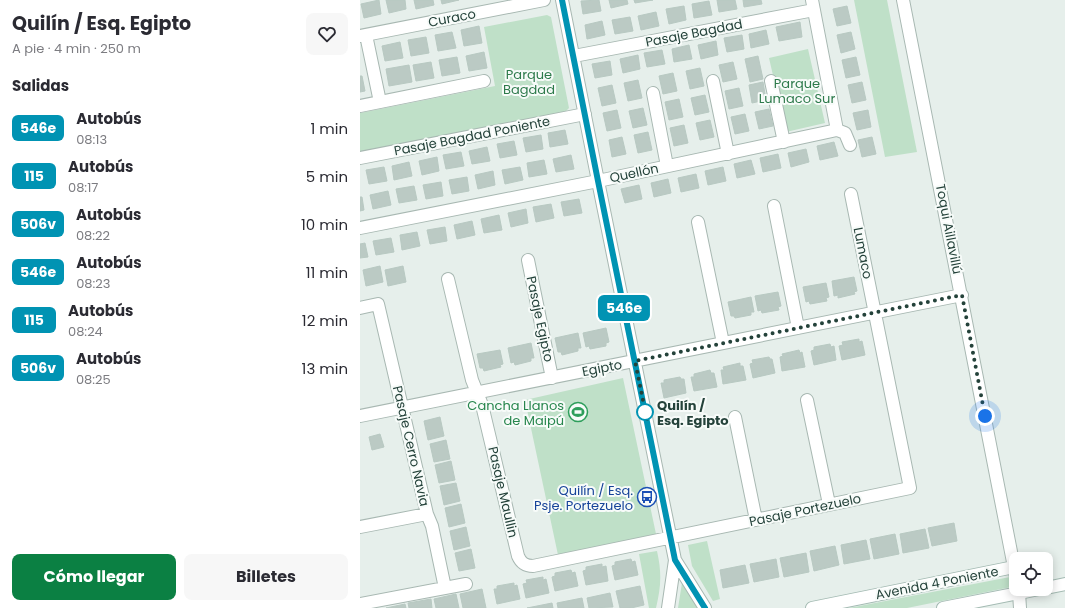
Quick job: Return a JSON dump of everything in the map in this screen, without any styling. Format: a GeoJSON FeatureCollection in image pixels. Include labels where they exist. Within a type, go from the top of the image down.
{"type":"FeatureCollection","features":[{"type":"Feature","properties":{"kind":"street","name":"Curaco"},"geometry":{"type":"LineString","coordinates":[[363,36],[544,0]]}},
{"type":"Feature","properties":{"kind":"street"},"geometry":{"type":"LineString","coordinates":[[562,0],[675,560],[668,608]]}},
{"type":"Feature","properties":{"kind":"street","name":"Toqui Aillavillú"},"geometry":{"type":"LineString","coordinates":[[903,0],[1011,552]]}},
{"type":"Feature","properties":{"kind":"street"},"geometry":{"type":"LineString","coordinates":[[813,5],[837,130],[842,131],[847,136],[850,145]]}},
{"type":"Feature","properties":{"kind":"street","name":"Pasaje Bagdad"},"geometry":{"type":"LineString","coordinates":[[574,56],[813,5]]}},
{"type":"Feature","properties":{"kind":"street"},"geometry":{"type":"LineString","coordinates":[[363,36],[380,102]]}},
{"type":"Feature","properties":{"kind":"street"},"geometry":{"type":"LineString","coordinates":[[360,106],[484,81]]}},
{"type":"Feature","properties":{"kind":"street"},"geometry":{"type":"LineString","coordinates":[[713,81],[728,154]]}},
{"type":"Feature","properties":{"kind":"street"},"geometry":{"type":"LineString","coordinates":[[771,81],[784,142]]}},
{"type":"Feature","properties":{"kind":"street"},"geometry":{"type":"LineString","coordinates":[[653,93],[668,166]]}},
{"type":"Feature","properties":{"kind":"street","name":"Pasaje Bagdad Poniente"},"geometry":{"type":"LineString","coordinates":[[360,158],[585,114]]}},
{"type":"Feature","properties":{"kind":"street","name":"Quellón"},"geometry":{"type":"LineString","coordinates":[[360,228],[598,181],[837,130]]}},
{"type":"Feature","properties":{"kind":"street","name":"Lumaco"},"geometry":{"type":"LineString","coordinates":[[851,194],[875,312]]}},
{"type":"Feature","properties":{"kind":"street"},"geometry":{"type":"LineString","coordinates":[[774,206],[798,328]]}},
{"type":"Feature","properties":{"kind":"street"},"geometry":{"type":"LineString","coordinates":[[698,222],[723,343]]}},
{"type":"Feature","properties":{"kind":"street","name":"Pasaje Egipto"},"geometry":{"type":"LineString","coordinates":[[528,260],[552,378]]}},
{"type":"Feature","properties":{"kind":"street","name":"Pasaje Maullin"},"geometry":{"type":"LineString","coordinates":[[448,279],[472,380],[482,405],[518,556],[524,564]]}},
{"type":"Feature","properties":{"kind":"street","name":"Egipto"},"geometry":{"type":"LineString","coordinates":[[360,416],[962,295]]}},
{"type":"Feature","properties":{"kind":"street","name":"Pasaje Cerro Navia"},"geometry":{"type":"LineString","coordinates":[[360,308],[378,304],[427,514],[432,526],[445,588]]}},
{"type":"Feature","properties":{"kind":"street","name":"Pasaje Portezuelo"},"geometry":{"type":"LineString","coordinates":[[524,564],[533,566],[910,488],[875,312]]}},
{"type":"Feature","properties":{"kind":"street"},"geometry":{"type":"LineString","coordinates":[[807,400],[829,504]]}},
{"type":"Feature","properties":{"kind":"street"},"geometry":{"type":"LineString","coordinates":[[735,417],[756,520]]}},
{"type":"Feature","properties":{"kind":"street"},"geometry":{"type":"LineString","coordinates":[[360,527],[427,514]]}},
{"type":"Feature","properties":{"kind":"street"},"geometry":{"type":"LineString","coordinates":[[675,560],[705,608]]}},
{"type":"Feature","properties":{"kind":"street","name":"Avenida 4 Poniente"},"geometry":{"type":"LineString","coordinates":[[812,608],[1009,573]]}},
{"type":"Feature","properties":{"kind":"street"},"geometry":{"type":"LineString","coordinates":[[360,604],[466,584]]}},
{"type":"Feature","properties":{"kind":"street"},"geometry":{"type":"LineString","coordinates":[[1053,587],[1065,584]]}},
{"type":"Feature","properties":{"kind":"street","name":"Avenida 4 Poniente"},"geometry":{"type":"LineString","coordinates":[[943,608],[1009,593]]}},
{"type":"Feature","properties":{"kind":"street"},"geometry":{"type":"LineString","coordinates":[[1019,596],[1020,608]]}},
{"type":"Feature","properties":{"kind":"green space"},"geometry":{"type":"Polygon","coordinates":[[[854,0],[887,0],[917,152],[885,157],[854,0]]]}},
{"type":"Feature","properties":{"kind":"green space","name":"Parque Bagdad"},"geometry":{"type":"Polygon","coordinates":[[[547,15],[551,17],[569,108],[564,113],[360,152],[360,113],[495,86],[484,27],[547,15]]]}},
{"type":"Feature","properties":{"kind":"green space","name":"Parque Lumaco Sur"},"geometry":{"type":"Polygon","coordinates":[[[808,49],[825,123],[786,132],[769,58],[808,49]]]}},
{"type":"Feature","properties":{"kind":"green space"},"geometry":{"type":"Polygon","coordinates":[[[623,378],[656,534],[558,555],[525,400],[623,378]]]}},
{"type":"Feature","properties":{"kind":"green space"},"geometry":{"type":"Polygon","coordinates":[[[707,541],[720,599],[713,601],[692,566],[688,545],[707,541]]]}},
{"type":"Feature","properties":{"kind":"green space"},"geometry":{"type":"Polygon","coordinates":[[[657,551],[660,566],[659,593],[656,608],[649,608],[639,554],[657,551]]]}},
{"type":"Feature","properties":{"kind":"green space"},"geometry":{"type":"Polygon","coordinates":[[[1009,577],[1009,587],[907,608],[849,608],[1009,577]]]}},
{"type":"Feature","properties":{"kind":"green space"},"geometry":{"type":"Polygon","coordinates":[[[682,583],[699,608],[678,608],[682,583]]]}},
{"type":"Feature","properties":{"kind":"building"},"geometry":{"type":"Polygon","coordinates":[[[379,0],[381,14],[364,18],[361,4],[379,0]]]}},
{"type":"Feature","properties":{"kind":"building"},"geometry":{"type":"Polygon","coordinates":[[[386,0],[405,0],[406,9],[389,13],[386,0]]]}},
{"type":"Feature","properties":{"kind":"building"},"geometry":{"type":"Polygon","coordinates":[[[414,0],[433,0],[434,5],[416,9],[414,0]]]}},
{"type":"Feature","properties":{"kind":"building"},"geometry":{"type":"Polygon","coordinates":[[[441,0],[459,0],[442,4],[441,0]]]}},
{"type":"Feature","properties":{"kind":"building"},"geometry":{"type":"Polygon","coordinates":[[[599,0],[601,11],[583,14],[581,1],[599,0]]]}},
{"type":"Feature","properties":{"kind":"building"},"geometry":{"type":"Polygon","coordinates":[[[609,0],[627,0],[628,4],[611,8],[609,0]]]}},
{"type":"Feature","properties":{"kind":"building"},"geometry":{"type":"Polygon","coordinates":[[[634,0],[653,0],[635,3],[634,0]]]}},
{"type":"Feature","properties":{"kind":"building"},"geometry":{"type":"Polygon","coordinates":[[[717,0],[735,0],[737,9],[719,12],[717,0]]]}},
{"type":"Feature","properties":{"kind":"building"},"geometry":{"type":"Polygon","coordinates":[[[743,0],[761,0],[762,4],[744,7],[743,0]]]}},
{"type":"Feature","properties":{"kind":"building"},"geometry":{"type":"Polygon","coordinates":[[[709,1],[712,15],[694,18],[692,4],[709,1]]]}},
{"type":"Feature","properties":{"kind":"building"},"geometry":{"type":"Polygon","coordinates":[[[684,6],[686,20],[669,24],[666,9],[684,6]]]}},
{"type":"Feature","properties":{"kind":"building"},"geometry":{"type":"Polygon","coordinates":[[[847,6],[851,23],[837,26],[833,9],[847,6]]]}},
{"type":"Feature","properties":{"kind":"building"},"geometry":{"type":"Polygon","coordinates":[[[656,12],[659,26],[641,30],[638,16],[656,12]]]}},
{"type":"Feature","properties":{"kind":"building"},"geometry":{"type":"Polygon","coordinates":[[[630,17],[633,31],[615,34],[612,20],[630,17]]]}},
{"type":"Feature","properties":{"kind":"building"},"geometry":{"type":"Polygon","coordinates":[[[602,21],[605,35],[587,39],[585,25],[602,21]]]}},
{"type":"Feature","properties":{"kind":"building"},"geometry":{"type":"Polygon","coordinates":[[[800,22],[802,37],[779,41],[776,27],[800,22]]]}},
{"type":"Feature","properties":{"kind":"building"},"geometry":{"type":"Polygon","coordinates":[[[479,26],[482,43],[464,46],[461,30],[479,26]]]}},
{"type":"Feature","properties":{"kind":"building"},"geometry":{"type":"Polygon","coordinates":[[[766,30],[769,44],[751,48],[749,34],[766,30]]]}},
{"type":"Feature","properties":{"kind":"building"},"geometry":{"type":"Polygon","coordinates":[[[452,32],[456,48],[438,51],[435,35],[452,32]]]}},
{"type":"Feature","properties":{"kind":"building"},"geometry":{"type":"Polygon","coordinates":[[[851,32],[855,49],[841,53],[837,35],[851,32]]]}},
{"type":"Feature","properties":{"kind":"building"},"geometry":{"type":"Polygon","coordinates":[[[742,35],[744,49],[727,52],[724,38],[742,35]]]}},
{"type":"Feature","properties":{"kind":"building"},"geometry":{"type":"Polygon","coordinates":[[[426,37],[429,53],[411,56],[408,40],[426,37]]]}},
{"type":"Feature","properties":{"kind":"building"},"geometry":{"type":"Polygon","coordinates":[[[716,41],[718,55],[701,59],[698,45],[716,41]]]}},
{"type":"Feature","properties":{"kind":"building"},"geometry":{"type":"Polygon","coordinates":[[[400,42],[403,58],[385,61],[382,46],[400,42]]]}},
{"type":"Feature","properties":{"kind":"building"},"geometry":{"type":"Polygon","coordinates":[[[689,45],[692,59],[674,62],[672,49],[689,45]]]}},
{"type":"Feature","properties":{"kind":"building"},"geometry":{"type":"Polygon","coordinates":[[[662,50],[665,64],[647,67],[644,53],[662,50]]]}},
{"type":"Feature","properties":{"kind":"building"},"geometry":{"type":"Polygon","coordinates":[[[484,52],[487,68],[469,71],[466,56],[484,52]]]}},
{"type":"Feature","properties":{"kind":"building"},"geometry":{"type":"Polygon","coordinates":[[[638,55],[640,69],[623,73],[620,59],[638,55]]]}},
{"type":"Feature","properties":{"kind":"building"},"geometry":{"type":"Polygon","coordinates":[[[758,56],[763,79],[750,82],[745,59],[758,56]]]}},
{"type":"Feature","properties":{"kind":"building"},"geometry":{"type":"Polygon","coordinates":[[[457,57],[460,73],[442,76],[439,60],[457,57]]]}},
{"type":"Feature","properties":{"kind":"building"},"geometry":{"type":"Polygon","coordinates":[[[856,57],[860,75],[846,78],[842,60],[856,57]]]}},
{"type":"Feature","properties":{"kind":"building"},"geometry":{"type":"Polygon","coordinates":[[[610,61],[612,75],[595,78],[592,64],[610,61]]]}},
{"type":"Feature","properties":{"kind":"building"},"geometry":{"type":"Polygon","coordinates":[[[431,62],[434,78],[416,81],[413,65],[431,62]]]}},
{"type":"Feature","properties":{"kind":"building"},"geometry":{"type":"Polygon","coordinates":[[[733,62],[737,79],[723,82],[719,65],[733,62]]]}},
{"type":"Feature","properties":{"kind":"building"},"geometry":{"type":"Polygon","coordinates":[[[409,65],[412,82],[389,86],[386,69],[409,65]]]}},
{"type":"Feature","properties":{"kind":"building"},"geometry":{"type":"Polygon","coordinates":[[[700,68],[704,86],[690,89],[686,71],[700,68]]]}},
{"type":"Feature","properties":{"kind":"building"},"geometry":{"type":"Polygon","coordinates":[[[673,73],[677,91],[663,94],[659,76],[673,73]]]}},
{"type":"Feature","properties":{"kind":"building"},"geometry":{"type":"Polygon","coordinates":[[[360,76],[362,76],[365,91],[360,92],[360,76]]]}},
{"type":"Feature","properties":{"kind":"building"},"geometry":{"type":"Polygon","coordinates":[[[638,80],[642,98],[628,101],[624,83],[638,80]]]}},
{"type":"Feature","properties":{"kind":"building"},"geometry":{"type":"Polygon","coordinates":[[[763,82],[766,100],[752,103],[749,85],[763,82]]]}},
{"type":"Feature","properties":{"kind":"building"},"geometry":{"type":"Polygon","coordinates":[[[862,82],[866,100],[852,103],[848,85],[862,82]]]}},
{"type":"Feature","properties":{"kind":"building"},"geometry":{"type":"Polygon","coordinates":[[[612,85],[616,103],[602,106],[598,88],[612,85]]]}},
{"type":"Feature","properties":{"kind":"building"},"geometry":{"type":"Polygon","coordinates":[[[739,88],[743,106],[729,109],[725,91],[739,88]]]}},
{"type":"Feature","properties":{"kind":"building"},"geometry":{"type":"Polygon","coordinates":[[[705,95],[709,112],[695,115],[691,98],[705,95]]]}},
{"type":"Feature","properties":{"kind":"building"},"geometry":{"type":"Polygon","coordinates":[[[679,99],[683,117],[669,120],[665,102],[679,99]]]}},
{"type":"Feature","properties":{"kind":"building"},"geometry":{"type":"Polygon","coordinates":[[[643,108],[647,125],[633,128],[629,111],[643,108]]]}},
{"type":"Feature","properties":{"kind":"building"},"geometry":{"type":"Polygon","coordinates":[[[769,109],[773,126],[759,129],[755,112],[769,109]]]}},
{"type":"Feature","properties":{"kind":"building"},"geometry":{"type":"Polygon","coordinates":[[[617,110],[621,128],[607,131],[603,113],[617,110]]]}},
{"type":"Feature","properties":{"kind":"building"},"geometry":{"type":"Polygon","coordinates":[[[868,110],[871,127],[857,130],[853,113],[868,110]]]}},
{"type":"Feature","properties":{"kind":"building"},"geometry":{"type":"Polygon","coordinates":[[[745,114],[749,131],[735,134],[731,117],[745,114]]]}},
{"type":"Feature","properties":{"kind":"building"},"geometry":{"type":"Polygon","coordinates":[[[710,120],[714,137],[700,140],[696,123],[710,120]]]}},
{"type":"Feature","properties":{"kind":"building"},"geometry":{"type":"Polygon","coordinates":[[[684,125],[688,143],[674,146],[670,128],[684,125]]]}},
{"type":"Feature","properties":{"kind":"building"},"geometry":{"type":"Polygon","coordinates":[[[565,130],[568,144],[550,147],[548,133],[565,130]]]}},
{"type":"Feature","properties":{"kind":"building"},"geometry":{"type":"Polygon","coordinates":[[[648,132],[652,150],[638,153],[634,135],[648,132]]]}},
{"type":"Feature","properties":{"kind":"building"},"geometry":{"type":"Polygon","coordinates":[[[541,135],[543,149],[526,152],[523,138],[541,135]]]}},
{"type":"Feature","properties":{"kind":"building"},"geometry":{"type":"Polygon","coordinates":[[[622,137],[626,154],[612,157],[609,140],[622,137]]]}},
{"type":"Feature","properties":{"kind":"building"},"geometry":{"type":"Polygon","coordinates":[[[872,137],[876,154],[862,157],[858,140],[872,137]]]}},
{"type":"Feature","properties":{"kind":"building"},"geometry":{"type":"Polygon","coordinates":[[[514,141],[517,155],[500,158],[497,144],[514,141]]]}},
{"type":"Feature","properties":{"kind":"building"},"geometry":{"type":"Polygon","coordinates":[[[834,142],[838,156],[820,160],[817,146],[834,142]]]}},
{"type":"Feature","properties":{"kind":"building"},"geometry":{"type":"Polygon","coordinates":[[[487,147],[490,161],[472,164],[469,151],[487,147]]]}},
{"type":"Feature","properties":{"kind":"building"},"geometry":{"type":"Polygon","coordinates":[[[806,149],[809,162],[791,167],[788,153],[806,149]]]}},
{"type":"Feature","properties":{"kind":"building"},"geometry":{"type":"Polygon","coordinates":[[[461,152],[464,166],[446,169],[443,155],[461,152]]]}},
{"type":"Feature","properties":{"kind":"building"},"geometry":{"type":"Polygon","coordinates":[[[778,154],[781,168],[763,172],[760,158],[778,154]]]}},
{"type":"Feature","properties":{"kind":"building"},"geometry":{"type":"Polygon","coordinates":[[[571,155],[574,169],[556,172],[553,159],[571,155]]]}},
{"type":"Feature","properties":{"kind":"building"},"geometry":{"type":"Polygon","coordinates":[[[437,157],[439,171],[422,175],[419,161],[437,157]]]}},
{"type":"Feature","properties":{"kind":"building"},"geometry":{"type":"Polygon","coordinates":[[[544,160],[547,174],[529,177],[527,163],[544,160]]]}},
{"type":"Feature","properties":{"kind":"building"},"geometry":{"type":"Polygon","coordinates":[[[751,160],[755,174],[737,178],[734,164],[751,160]]]}},
{"type":"Feature","properties":{"kind":"building"},"geometry":{"type":"Polygon","coordinates":[[[409,162],[412,176],[394,180],[392,166],[409,162]]]}},
{"type":"Feature","properties":{"kind":"building"},"geometry":{"type":"Polygon","coordinates":[[[384,167],[387,181],[369,184],[366,170],[384,167]]]}},
{"type":"Feature","properties":{"kind":"building"},"geometry":{"type":"Polygon","coordinates":[[[520,167],[523,180],[505,184],[502,170],[520,167]]]}},
{"type":"Feature","properties":{"kind":"building"},"geometry":{"type":"Polygon","coordinates":[[[723,167],[726,181],[708,185],[705,171],[723,167]]]}},
{"type":"Feature","properties":{"kind":"building"},"geometry":{"type":"Polygon","coordinates":[[[493,171],[495,185],[478,189],[475,175],[493,171]]]}},
{"type":"Feature","properties":{"kind":"building"},"geometry":{"type":"Polygon","coordinates":[[[696,174],[699,188],[681,192],[678,178],[696,174]]]}},
{"type":"Feature","properties":{"kind":"building"},"geometry":{"type":"Polygon","coordinates":[[[467,177],[469,191],[452,194],[449,180],[467,177]]]}},
{"type":"Feature","properties":{"kind":"building"},"geometry":{"type":"Polygon","coordinates":[[[668,179],[671,193],[654,197],[651,183],[668,179]]]}},
{"type":"Feature","properties":{"kind":"building"},"geometry":{"type":"Polygon","coordinates":[[[441,182],[443,196],[426,199],[423,185],[441,182]]]}},
{"type":"Feature","properties":{"kind":"building"},"geometry":{"type":"Polygon","coordinates":[[[639,185],[642,199],[625,203],[621,189],[639,185]]]}},
{"type":"Feature","properties":{"kind":"building"},"geometry":{"type":"Polygon","coordinates":[[[414,186],[417,200],[399,203],[396,189],[414,186]]]}},
{"type":"Feature","properties":{"kind":"building"},"geometry":{"type":"Polygon","coordinates":[[[388,191],[391,205],[373,209],[370,195],[388,191]]]}},
{"type":"Feature","properties":{"kind":"building"},"geometry":{"type":"Polygon","coordinates":[[[360,197],[362,197],[364,210],[360,211],[360,197]]]}},
{"type":"Feature","properties":{"kind":"building"},"geometry":{"type":"Polygon","coordinates":[[[579,199],[582,213],[564,216],[561,202],[579,199]]]}},
{"type":"Feature","properties":{"kind":"building"},"geometry":{"type":"Polygon","coordinates":[[[551,204],[554,218],[536,222],[533,207],[551,204]]]}},
{"type":"Feature","properties":{"kind":"building"},"geometry":{"type":"Polygon","coordinates":[[[526,209],[528,223],[511,227],[508,213],[526,209]]]}},
{"type":"Feature","properties":{"kind":"building"},"geometry":{"type":"Polygon","coordinates":[[[499,215],[502,230],[484,233],[481,219],[499,215]]]}},
{"type":"Feature","properties":{"kind":"building"},"geometry":{"type":"Polygon","coordinates":[[[472,221],[475,235],[457,239],[454,225],[472,221]]]}},
{"type":"Feature","properties":{"kind":"building"},"geometry":{"type":"Polygon","coordinates":[[[445,227],[447,241],[430,244],[427,230],[445,227]]]}},
{"type":"Feature","properties":{"kind":"building"},"geometry":{"type":"Polygon","coordinates":[[[417,232],[420,246],[402,250],[400,235],[417,232]]]}},
{"type":"Feature","properties":{"kind":"building"},"geometry":{"type":"Polygon","coordinates":[[[391,238],[394,252],[376,255],[373,241],[391,238]]]}},
{"type":"Feature","properties":{"kind":"building"},"geometry":{"type":"Polygon","coordinates":[[[365,243],[368,257],[360,258],[360,244],[365,243]]]}},
{"type":"Feature","properties":{"kind":"building"},"geometry":{"type":"Polygon","coordinates":[[[380,266],[383,282],[366,286],[363,270],[380,266]]]}},
{"type":"Feature","properties":{"kind":"building"},"geometry":{"type":"Polygon","coordinates":[[[403,266],[406,282],[388,286],[385,270],[403,266]]]}},
{"type":"Feature","properties":{"kind":"building"},"geometry":{"type":"Polygon","coordinates":[[[854,277],[857,291],[854,292],[855,294],[838,298],[838,295],[834,296],[832,281],[854,277]]]}},
{"type":"Feature","properties":{"kind":"building"},"geometry":{"type":"Polygon","coordinates":[[[826,283],[829,297],[826,298],[827,301],[810,304],[809,301],[806,302],[803,287],[826,283]]]}},
{"type":"Feature","properties":{"kind":"building"},"geometry":{"type":"Polygon","coordinates":[[[778,292],[781,306],[778,307],[779,310],[762,313],[761,310],[758,311],[755,296],[778,292]]]}},
{"type":"Feature","properties":{"kind":"building"},"geometry":{"type":"Polygon","coordinates":[[[751,297],[754,312],[751,312],[751,315],[735,318],[734,316],[731,316],[728,302],[751,297]]]}},
{"type":"Feature","properties":{"kind":"building"},"geometry":{"type":"Polygon","coordinates":[[[606,328],[609,342],[606,343],[606,346],[590,349],[589,346],[586,347],[583,333],[606,328]]]}},
{"type":"Feature","properties":{"kind":"building"},"geometry":{"type":"Polygon","coordinates":[[[578,333],[581,348],[578,348],[578,351],[562,355],[561,352],[558,352],[555,338],[578,333]]]}},
{"type":"Feature","properties":{"kind":"building"},"geometry":{"type":"Polygon","coordinates":[[[859,339],[859,342],[862,341],[865,355],[842,360],[839,346],[843,345],[842,342],[859,339]]]}},
{"type":"Feature","properties":{"kind":"building"},"geometry":{"type":"Polygon","coordinates":[[[531,343],[534,358],[531,358],[531,361],[515,365],[514,362],[511,363],[508,348],[531,343]]]}},
{"type":"Feature","properties":{"kind":"building"},"geometry":{"type":"Polygon","coordinates":[[[830,344],[831,347],[834,346],[836,360],[814,365],[811,351],[814,350],[814,347],[830,344]]]}},
{"type":"Feature","properties":{"kind":"building"},"geometry":{"type":"Polygon","coordinates":[[[500,350],[503,364],[500,365],[501,367],[484,371],[483,368],[480,368],[477,354],[500,350]]]}},
{"type":"Feature","properties":{"kind":"building"},"geometry":{"type":"Polygon","coordinates":[[[799,350],[800,353],[802,352],[805,367],[782,371],[780,357],[783,356],[782,354],[799,350]]]}},
{"type":"Feature","properties":{"kind":"building"},"geometry":{"type":"Polygon","coordinates":[[[769,357],[772,359],[775,373],[753,378],[750,364],[753,363],[752,360],[769,357]]]}},
{"type":"Feature","properties":{"kind":"building"},"geometry":{"type":"Polygon","coordinates":[[[740,363],[740,366],[743,366],[746,380],[723,384],[721,370],[724,370],[723,367],[740,363]]]}},
{"type":"Feature","properties":{"kind":"building"},"geometry":{"type":"Polygon","coordinates":[[[710,370],[711,373],[714,373],[717,387],[694,391],[691,377],[694,377],[694,374],[710,370]]]}},
{"type":"Feature","properties":{"kind":"building"},"geometry":{"type":"Polygon","coordinates":[[[680,377],[681,379],[684,379],[686,393],[664,398],[661,383],[664,383],[664,380],[680,377]]]}},
{"type":"Feature","properties":{"kind":"building"},"geometry":{"type":"Polygon","coordinates":[[[440,417],[444,436],[428,440],[424,421],[440,417]]]}},
{"type":"Feature","properties":{"kind":"building"},"geometry":{"type":"Polygon","coordinates":[[[380,434],[384,447],[372,450],[369,437],[380,434]]]}},
{"type":"Feature","properties":{"kind":"building"},"geometry":{"type":"Polygon","coordinates":[[[446,440],[450,459],[434,462],[430,444],[446,440]]]}},
{"type":"Feature","properties":{"kind":"building"},"geometry":{"type":"Polygon","coordinates":[[[451,461],[455,480],[439,483],[435,465],[451,461]]]}},
{"type":"Feature","properties":{"kind":"building"},"geometry":{"type":"Polygon","coordinates":[[[456,483],[460,501],[444,505],[440,486],[456,483]]]}},
{"type":"Feature","properties":{"kind":"building"},"geometry":{"type":"Polygon","coordinates":[[[461,504],[465,523],[449,527],[445,508],[461,504]]]}},
{"type":"Feature","properties":{"kind":"building"},"geometry":{"type":"Polygon","coordinates":[[[954,523],[957,541],[932,546],[928,528],[954,523]]]}},
{"type":"Feature","properties":{"kind":"building"},"geometry":{"type":"Polygon","coordinates":[[[466,527],[470,546],[454,550],[450,531],[466,527]]]}},
{"type":"Feature","properties":{"kind":"building"},"geometry":{"type":"Polygon","coordinates":[[[925,529],[929,548],[903,553],[900,534],[925,529]]]}},
{"type":"Feature","properties":{"kind":"building"},"geometry":{"type":"Polygon","coordinates":[[[895,534],[899,554],[874,559],[870,539],[895,534]]]}},
{"type":"Feature","properties":{"kind":"building"},"geometry":{"type":"Polygon","coordinates":[[[866,540],[870,559],[844,564],[841,545],[866,540]]]}},
{"type":"Feature","properties":{"kind":"building"},"geometry":{"type":"Polygon","coordinates":[[[835,546],[839,565],[814,571],[810,551],[835,546]]]}},
{"type":"Feature","properties":{"kind":"building"},"geometry":{"type":"Polygon","coordinates":[[[471,549],[475,568],[459,571],[455,553],[471,549]]]}},
{"type":"Feature","properties":{"kind":"building"},"geometry":{"type":"Polygon","coordinates":[[[806,553],[809,572],[784,577],[780,558],[806,553]]]}},
{"type":"Feature","properties":{"kind":"building"},"geometry":{"type":"Polygon","coordinates":[[[631,559],[632,562],[635,561],[638,575],[615,580],[612,566],[615,565],[615,562],[631,559]]]}},
{"type":"Feature","properties":{"kind":"building"},"geometry":{"type":"Polygon","coordinates":[[[776,559],[779,577],[754,582],[750,564],[776,559]]]}},
{"type":"Feature","properties":{"kind":"building"},"geometry":{"type":"Polygon","coordinates":[[[602,564],[602,567],[606,566],[608,581],[586,585],[583,571],[586,570],[586,567],[602,564]]]}},
{"type":"Feature","properties":{"kind":"building"},"geometry":{"type":"Polygon","coordinates":[[[745,565],[749,583],[723,588],[720,570],[745,565]]]}},
{"type":"Feature","properties":{"kind":"building"},"geometry":{"type":"Polygon","coordinates":[[[571,570],[572,573],[575,572],[578,586],[555,591],[552,577],[555,576],[555,573],[571,570]]]}},
{"type":"Feature","properties":{"kind":"building"},"geometry":{"type":"Polygon","coordinates":[[[543,577],[543,580],[546,579],[549,593],[526,598],[523,584],[527,583],[526,580],[543,577]]]}},
{"type":"Feature","properties":{"kind":"building"},"geometry":{"type":"Polygon","coordinates":[[[514,583],[514,586],[517,585],[520,599],[497,604],[494,589],[497,589],[497,586],[514,583]]]}},
{"type":"Feature","properties":{"kind":"building"},"geometry":{"type":"Polygon","coordinates":[[[640,586],[644,605],[631,608],[620,608],[616,591],[640,586]]]}},
{"type":"Feature","properties":{"kind":"building"},"geometry":{"type":"Polygon","coordinates":[[[482,589],[486,608],[463,608],[460,594],[482,589]]]}},
{"type":"Feature","properties":{"kind":"building"},"geometry":{"type":"Polygon","coordinates":[[[610,593],[613,607],[589,608],[587,598],[610,593]]]}},
{"type":"Feature","properties":{"kind":"building"},"geometry":{"type":"Polygon","coordinates":[[[456,594],[459,608],[436,608],[434,599],[456,594]]]}},
{"type":"Feature","properties":{"kind":"building"},"geometry":{"type":"Polygon","coordinates":[[[582,598],[584,608],[558,608],[557,603],[582,598]]]}},
{"type":"Feature","properties":{"kind":"building"},"geometry":{"type":"Polygon","coordinates":[[[431,599],[432,608],[409,608],[408,603],[431,599]]]}},
{"type":"Feature","properties":{"kind":"building"},"geometry":{"type":"Polygon","coordinates":[[[552,603],[553,608],[527,608],[552,603]]]}},
{"type":"Feature","properties":{"kind":"building"},"geometry":{"type":"Polygon","coordinates":[[[405,604],[406,608],[386,608],[405,604]]]}},
{"type":"Feature","properties":{"kind":"bus line","name":"546e"},"geometry":{"type":"LineString","coordinates":[[562,0],[675,560],[705,608]]}},
{"type":"Feature","properties":{"kind":"place","name":"Cancha Llanos de Maipú"},"geometry":{"type":"Point","coordinates":[578,412]}},
{"type":"Feature","properties":{"kind":"place","name":"Quilín / Esq. Egipto"},"geometry":{"type":"Point","coordinates":[645,412]}},
{"type":"Feature","properties":{"kind":"place","name":"Quilín / Esq. Psje. Portezuelo"},"geometry":{"type":"Point","coordinates":[647,497]}},
{"type":"Feature","properties":{"kind":"route"},"geometry":{"type":"LineString","coordinates":[[645,412],[647,420],[635,361],[962,295],[985,416]]}}]}
